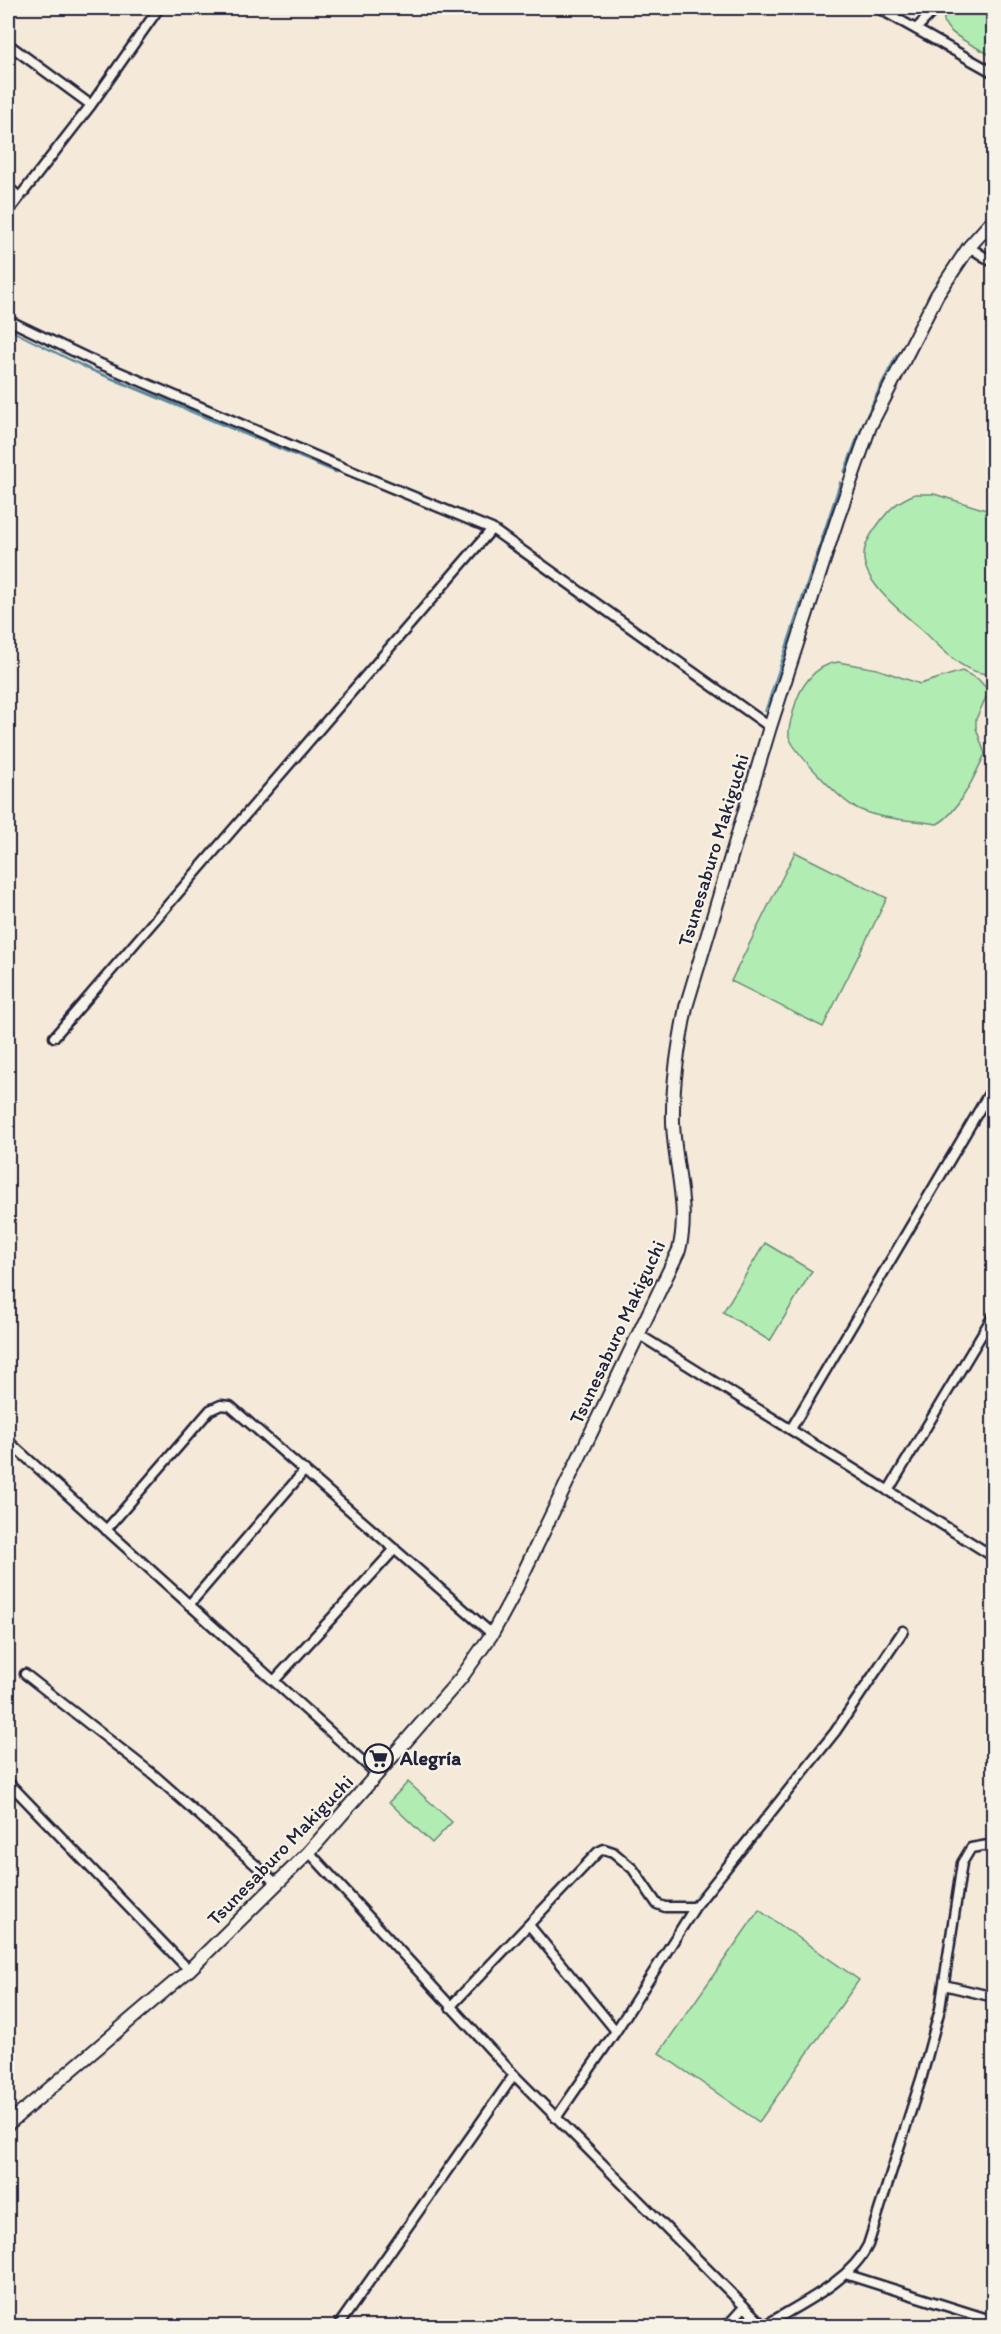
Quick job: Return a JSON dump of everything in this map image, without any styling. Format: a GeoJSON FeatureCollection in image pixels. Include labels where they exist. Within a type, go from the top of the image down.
{"type":"FeatureCollection","features":[{"type":"Feature","properties":{"kind":"street"},"geometry":{"type":"LineString","coordinates":[[8,212],[91,105],[158,8]]}},
{"type":"Feature","properties":{"kind":"street"},"geometry":{"type":"LineString","coordinates":[[878,8],[993,73]]}},
{"type":"Feature","properties":{"kind":"street"},"geometry":{"type":"LineString","coordinates":[[916,29],[936,8]]}},
{"type":"Feature","properties":{"kind":"street"},"geometry":{"type":"LineString","coordinates":[[8,44],[91,105]]}},
{"type":"Feature","properties":{"kind":"street"},"geometry":{"type":"LineString","coordinates":[[8,187],[19,197]]}},
{"type":"Feature","properties":{"kind":"street","name":"Tsunesaburo Makiguchi"},"geometry":{"type":"LineString","coordinates":[[8,2124],[189,1970],[309,1852],[461,1678],[492,1634],[510,1601],[674,1262],[682,1238],[683,1215],[673,1121],[680,1042],[686,1007],[770,727],[837,520],[870,426],[937,295],[969,248],[993,219]]}},
{"type":"Feature","properties":{"kind":"street"},"geometry":{"type":"LineString","coordinates":[[969,248],[993,263]]}},
{"type":"Feature","properties":{"kind":"street"},"geometry":{"type":"LineString","coordinates":[[8,320],[106,367],[492,528],[770,727]]}},
{"type":"Feature","properties":{"kind":"street"},"geometry":{"type":"LineString","coordinates":[[54,1036],[492,528]]}},
{"type":"Feature","properties":{"kind":"street"},"geometry":{"type":"LineString","coordinates":[[790,1429],[993,1085]]}},
{"type":"Feature","properties":{"kind":"street"},"geometry":{"type":"LineString","coordinates":[[888,1491],[993,1314]]}},
{"type":"Feature","properties":{"kind":"street"},"geometry":{"type":"LineString","coordinates":[[638,1334],[993,1557]]}},
{"type":"Feature","properties":{"kind":"street"},"geometry":{"type":"LineString","coordinates":[[106,1530],[210,1410],[221,1405],[230,1406],[492,1634]]}},
{"type":"Feature","properties":{"kind":"street"},"geometry":{"type":"LineString","coordinates":[[8,1442],[378,1775]]}},
{"type":"Feature","properties":{"kind":"street"},"geometry":{"type":"LineString","coordinates":[[189,1605],[305,1470]]}},
{"type":"Feature","properties":{"kind":"street"},"geometry":{"type":"LineString","coordinates":[[274,1682],[395,1549]]}},
{"type":"Feature","properties":{"kind":"street"},"geometry":{"type":"LineString","coordinates":[[556,2118],[616,2031],[695,1907],[835,1732],[903,1631]]}},
{"type":"Feature","properties":{"kind":"street"},"geometry":{"type":"LineString","coordinates":[[25,1674],[154,1775],[277,1884]]}},
{"type":"Feature","properties":{"kind":"street"},"geometry":{"type":"LineString","coordinates":[[8,1782],[189,1970]]}},
{"type":"Feature","properties":{"kind":"street"},"geometry":{"type":"LineString","coordinates":[[309,1852],[514,2075],[764,2326],[845,2274],[863,2255],[922,2076],[944,1985],[962,1863],[971,1848],[993,1844]]}},
{"type":"Feature","properties":{"kind":"street"},"geometry":{"type":"LineString","coordinates":[[450,2007],[598,1852],[604,1849],[613,1852],[633,1869],[657,1904],[665,1907],[695,1907]]}},
{"type":"Feature","properties":{"kind":"street"},"geometry":{"type":"LineString","coordinates":[[529,1925],[616,2031]]}},
{"type":"Feature","properties":{"kind":"street"},"geometry":{"type":"LineString","coordinates":[[944,1985],[993,1997]]}},
{"type":"Feature","properties":{"kind":"street"},"geometry":{"type":"LineString","coordinates":[[338,2326],[514,2075]]}},
{"type":"Feature","properties":{"kind":"street"},"geometry":{"type":"LineString","coordinates":[[845,2274],[993,2321]]}},
{"type":"Feature","properties":{"kind":"street"},"geometry":{"type":"LineString","coordinates":[[727,2326],[744,2307]]}},
{"type":"Feature","properties":{"kind":"green space"},"geometry":{"type":"Polygon","coordinates":[[[945,8],[993,8],[993,57],[962,39],[947,27],[944,22],[945,8]]]}},
{"type":"Feature","properties":{"kind":"green space"},"geometry":{"type":"Polygon","coordinates":[[[915,494],[934,494],[993,512],[993,674],[972,670],[953,659],[885,596],[876,586],[865,565],[865,547],[875,529],[898,503],[915,494]]]}},
{"type":"Feature","properties":{"kind":"green space"},"geometry":{"type":"Polygon","coordinates":[[[838,662],[877,669],[920,684],[962,671],[978,679],[989,691],[976,719],[976,728],[985,754],[959,803],[945,819],[937,824],[884,817],[863,811],[838,794],[798,751],[789,736],[796,701],[804,686],[815,673],[829,664],[838,662]]]}},
{"type":"Feature","properties":{"kind":"green space"},"geometry":{"type":"Polygon","coordinates":[[[795,852],[887,898],[823,1027],[731,981],[795,852]]]}},
{"type":"Feature","properties":{"kind":"green space"},"geometry":{"type":"Polygon","coordinates":[[[765,1243],[812,1271],[770,1341],[723,1312],[765,1243]]]}},
{"type":"Feature","properties":{"kind":"green space"},"geometry":{"type":"Polygon","coordinates":[[[408,1782],[452,1822],[432,1843],[389,1802],[408,1782]]]}},
{"type":"Feature","properties":{"kind":"green space"},"geometry":{"type":"Polygon","coordinates":[[[759,1910],[859,1980],[759,2122],[659,2053],[759,1910]]]}},
{"type":"Feature","properties":{"kind":"water"},"geometry":{"type":"Polygon","coordinates":[[[8,329],[90,369],[337,473],[90,370],[8,329]]]}},
{"type":"Feature","properties":{"kind":"water"},"geometry":{"type":"Polygon","coordinates":[[[897,354],[899,355],[877,393],[897,354]]]}},
{"type":"Feature","properties":{"kind":"water"},"geometry":{"type":"Polygon","coordinates":[[[870,409],[845,473],[844,472],[870,409]]]}},
{"type":"Feature","properties":{"kind":"water"},"geometry":{"type":"Polygon","coordinates":[[[841,483],[767,712],[765,711],[841,483]]]}},
{"type":"Feature","properties":{"kind":"place","name":"Alegría"},"geometry":{"type":"Point","coordinates":[379,1758]}}]}
